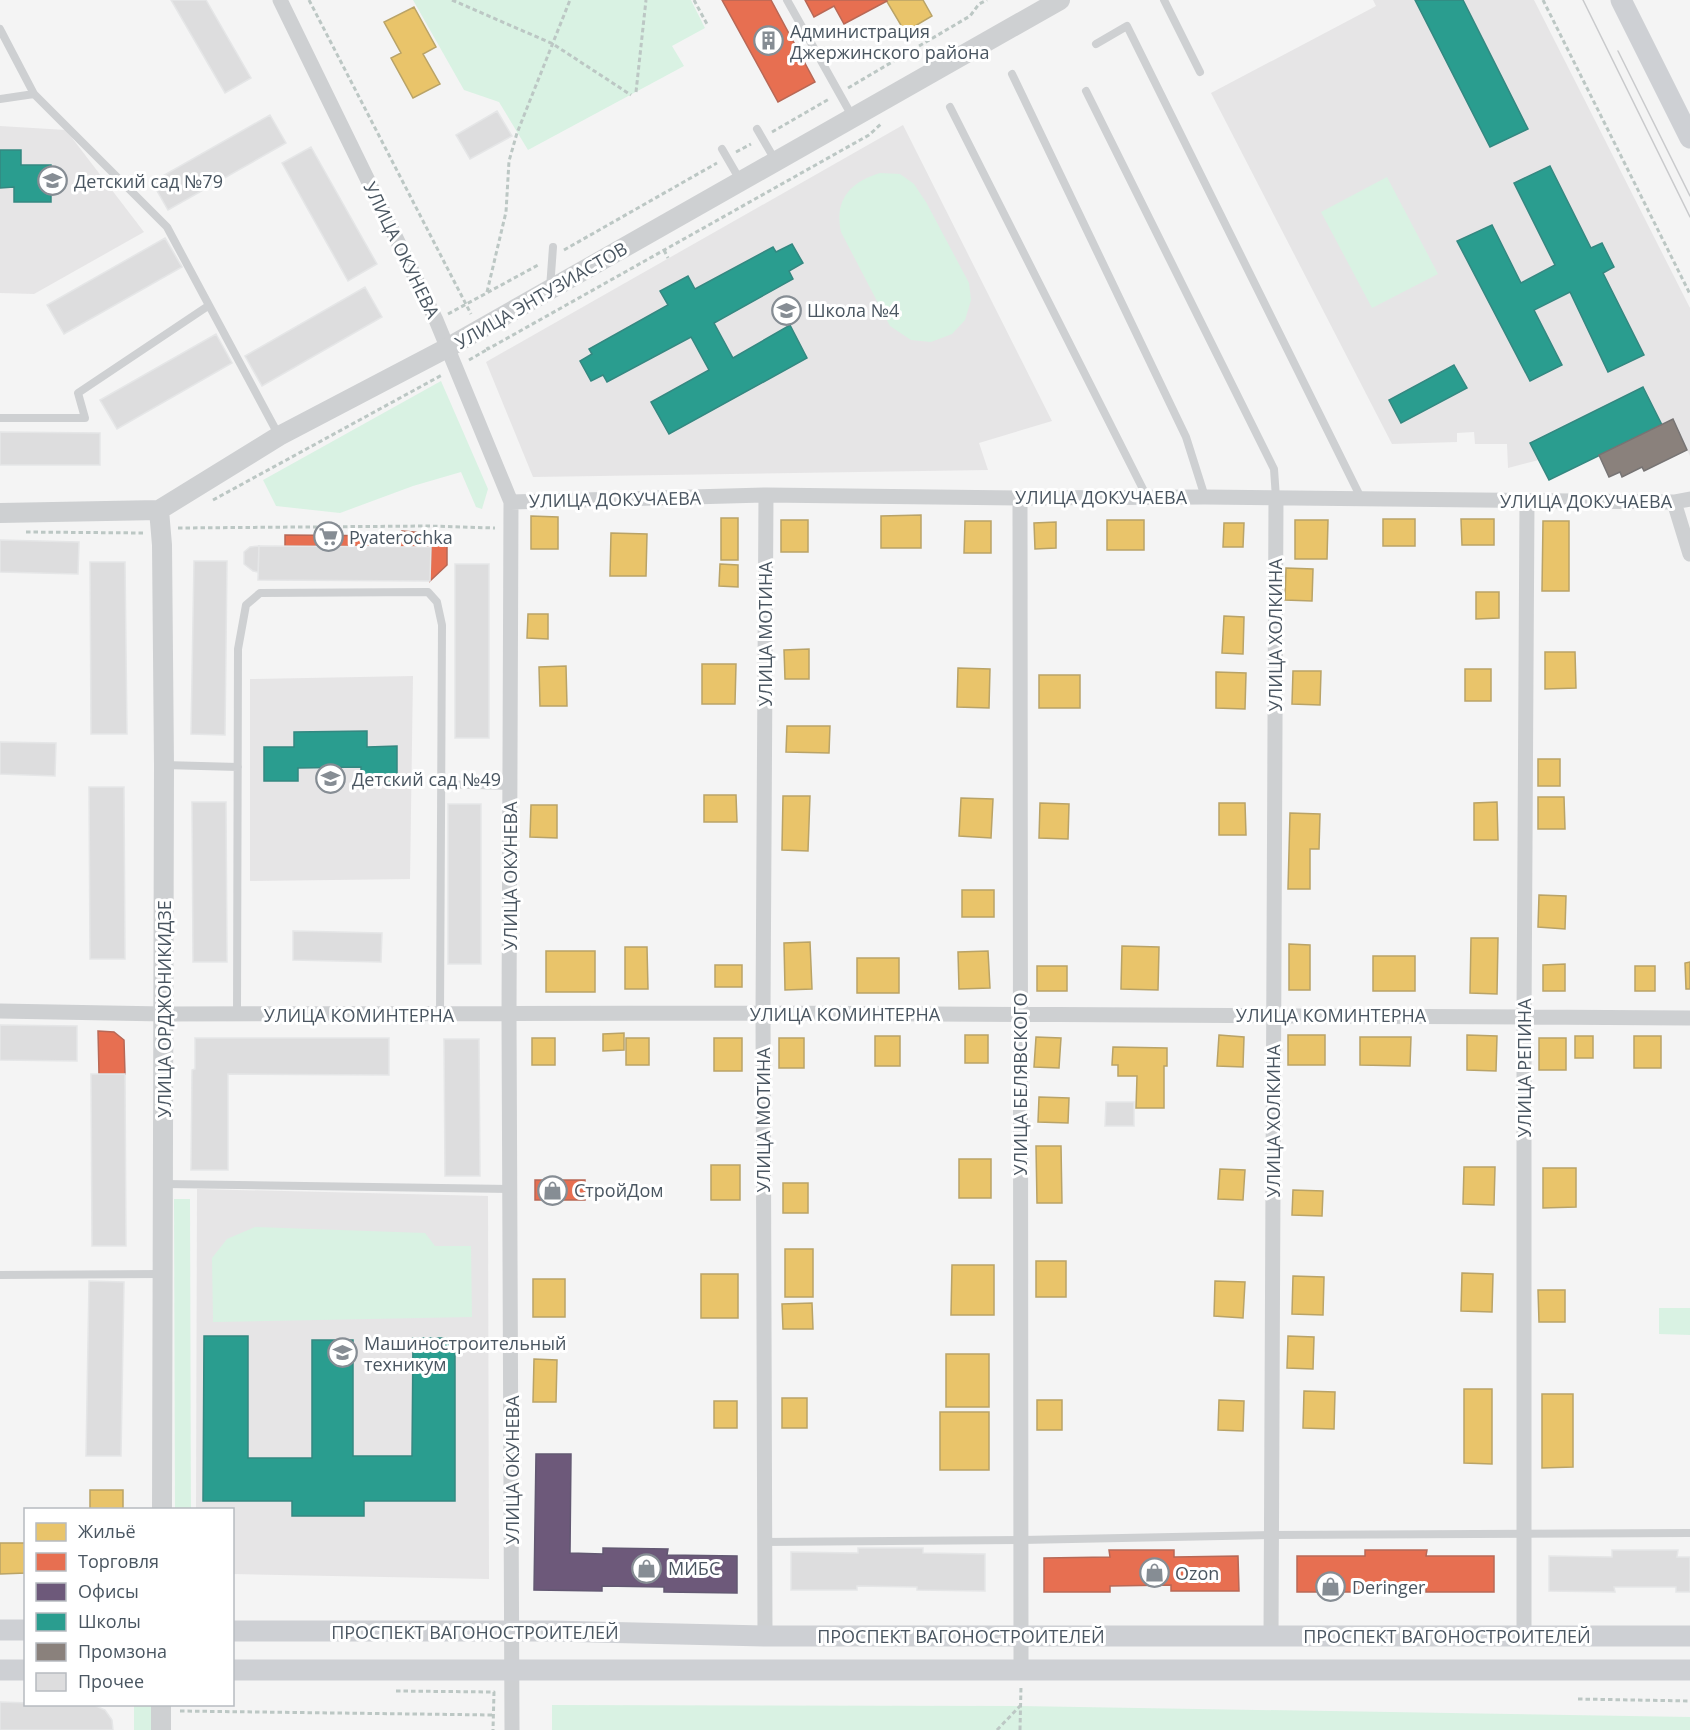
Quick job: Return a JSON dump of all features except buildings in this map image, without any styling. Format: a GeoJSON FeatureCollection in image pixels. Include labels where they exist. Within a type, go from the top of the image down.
{"type":"FeatureCollection","features":[{"type":"Feature","properties":{"kind":"main road"},"geometry":{"type":"LineString","coordinates":[[1621,0],[1690,138]]}},
{"type":"Feature","properties":{"kind":"main road"},"geometry":{"type":"LineString","coordinates":[[0,1630],[24,1630]]}},
{"type":"Feature","properties":{"kind":"main road","name":"ПРОСПЕКТ ВАГОНОСТРОИТЕЛЕЙ"},"geometry":{"type":"LineString","coordinates":[[234,1631],[513,1631],[765,1636],[1690,1636]]}},
{"type":"Feature","properties":{"kind":"main road"},"geometry":{"type":"LineString","coordinates":[[0,1670],[24,1670]]}},
{"type":"Feature","properties":{"kind":"main road","name":"ПРОСПЕКТ ВАГОНОСТРОИТЕЛЕЙ"},"geometry":{"type":"LineString","coordinates":[[234,1670],[1690,1670]]}},
{"type":"Feature","properties":{"kind":"street","name":"УЛИЦА ОКУНЕВА"},"geometry":{"type":"LineString","coordinates":[[280,0],[436,320],[511,502],[509,1015],[512,1730]]}},
{"type":"Feature","properties":{"kind":"street","name":"УЛИЦА ЭНТУЗИАСТОВ"},"geometry":{"type":"LineString","coordinates":[[160,519],[279,436],[447,348],[1060,0]]}},
{"type":"Feature","properties":{"kind":"street","name":"УЛИЦА ДОКУЧАЕВА"},"geometry":{"type":"LineString","coordinates":[[511,502],[766,495],[1674,502],[1690,499]]}},
{"type":"Feature","properties":{"kind":"street","name":"УЛИЦА МОТИНА"},"geometry":{"type":"LineString","coordinates":[[765,1636],[763,1013],[766,495]]}},
{"type":"Feature","properties":{"kind":"street","name":"УЛИЦА БЕЛЯВСКОГО"},"geometry":{"type":"LineString","coordinates":[[1020,498],[1021,1670]]}},
{"type":"Feature","properties":{"kind":"street","name":"УЛИЦА ХОЛКИНА"},"geometry":{"type":"LineString","coordinates":[[1271,1636],[1276,498]]}},
{"type":"Feature","properties":{"kind":"street","name":"УЛИЦА РЕПИНА"},"geometry":{"type":"LineString","coordinates":[[1524,1635],[1527,501]]}},
{"type":"Feature","properties":{"kind":"street"},"geometry":{"type":"LineString","coordinates":[[1674,502],[1690,554]]}},
{"type":"Feature","properties":{"kind":"street"},"geometry":{"type":"LineString","coordinates":[[0,513],[160,519]]}},
{"type":"Feature","properties":{"kind":"street","name":"УЛИЦА ОРДЖОНИКИДЗЕ"},"geometry":{"type":"LineString","coordinates":[[160,519],[164,765],[162,1508]]}},
{"type":"Feature","properties":{"kind":"street","name":"УЛИЦА КОМИНТЕРНА"},"geometry":{"type":"LineString","coordinates":[[0,1011],[164,1014],[763,1013],[1690,1018]]}},
{"type":"Feature","properties":{"kind":"lane"},"geometry":{"type":"LineString","coordinates":[[787,0],[853,118]]}},
{"type":"Feature","properties":{"kind":"lane"},"geometry":{"type":"LineString","coordinates":[[1164,0],[1200,72]]}},
{"type":"Feature","properties":{"kind":"lane"},"geometry":{"type":"LineString","coordinates":[[1096,44],[1127,26],[1361,498]]}},
{"type":"Feature","properties":{"kind":"lane"},"geometry":{"type":"LineString","coordinates":[[0,29],[34,94],[167,227],[279,436]]}},
{"type":"Feature","properties":{"kind":"lane"},"geometry":{"type":"LineString","coordinates":[[1012,74],[1186,437],[1204,497]]}},
{"type":"Feature","properties":{"kind":"lane"},"geometry":{"type":"LineString","coordinates":[[1086,91],[1274,469],[1276,498]]}},
{"type":"Feature","properties":{"kind":"lane"},"geometry":{"type":"LineString","coordinates":[[0,99],[34,94]]}},
{"type":"Feature","properties":{"kind":"lane"},"geometry":{"type":"LineString","coordinates":[[950,107],[1148,498]]}},
{"type":"Feature","properties":{"kind":"lane"},"geometry":{"type":"LineString","coordinates":[[758,129],[775,162]]}},
{"type":"Feature","properties":{"kind":"lane"},"geometry":{"type":"LineString","coordinates":[[722,149],[741,181]]}},
{"type":"Feature","properties":{"kind":"lane"},"geometry":{"type":"LineString","coordinates":[[550,289],[553,247]]}},
{"type":"Feature","properties":{"kind":"lane"},"geometry":{"type":"LineString","coordinates":[[0,418],[85,418],[78,393],[208,306]]}},
{"type":"Feature","properties":{"kind":"lane"},"geometry":{"type":"LineString","coordinates":[[237,1014],[238,649],[246,605],[260,593],[428,592],[436,602],[442,626],[440,1015]]}},
{"type":"Feature","properties":{"kind":"lane"},"geometry":{"type":"LineString","coordinates":[[164,765],[238,767]]}},
{"type":"Feature","properties":{"kind":"lane"},"geometry":{"type":"LineString","coordinates":[[441,784],[510,786]]}},
{"type":"Feature","properties":{"kind":"lane"},"geometry":{"type":"LineString","coordinates":[[163,1184],[510,1188]]}},
{"type":"Feature","properties":{"kind":"lane"},"geometry":{"type":"LineString","coordinates":[[0,1275],[163,1274]]}},
{"type":"Feature","properties":{"kind":"lane"},"geometry":{"type":"LineString","coordinates":[[764,1542],[1272,1535],[1690,1533]]}},
{"type":"Feature","properties":{"kind":"path"},"geometry":{"type":"LineString","coordinates":[[309,0],[480,329],[488,349]]}},
{"type":"Feature","properties":{"kind":"path"},"geometry":{"type":"LineString","coordinates":[[452,0],[553,44],[631,95]]}},
{"type":"Feature","properties":{"kind":"path"},"geometry":{"type":"LineString","coordinates":[[487,292],[506,212],[509,161],[517,133],[570,0]]}},
{"type":"Feature","properties":{"kind":"path"},"geometry":{"type":"LineString","coordinates":[[636,92],[646,0]]}},
{"type":"Feature","properties":{"kind":"path"},"geometry":{"type":"LineString","coordinates":[[694,0],[708,26]]}},
{"type":"Feature","properties":{"kind":"path"},"geometry":{"type":"LineString","coordinates":[[436,320],[839,93],[970,16],[979,4],[987,0]]}},
{"type":"Feature","properties":{"kind":"path"},"geometry":{"type":"LineString","coordinates":[[1543,0],[1690,294]]}},
{"type":"Feature","properties":{"kind":"path"},"geometry":{"type":"LineString","coordinates":[[466,362],[869,135],[882,122]]}},
{"type":"Feature","properties":{"kind":"path"},"geometry":{"type":"LineString","coordinates":[[213,500],[442,375]]}},
{"type":"Feature","properties":{"kind":"path"},"geometry":{"type":"LineString","coordinates":[[24,532],[142,533],[160,519],[511,529]]}},
{"type":"Feature","properties":{"kind":"path"},"geometry":{"type":"LineString","coordinates":[[1020,1730],[1021,1670]]}},
{"type":"Feature","properties":{"kind":"path"},"geometry":{"type":"LineString","coordinates":[[493,1730],[494,1692]]}},
{"type":"Feature","properties":{"kind":"path"},"geometry":{"type":"LineString","coordinates":[[1578,1699],[1690,1701]]}},
{"type":"Feature","properties":{"kind":"path"},"geometry":{"type":"LineString","coordinates":[[997,1730],[1020,1706]]}},
{"type":"Feature","properties":{"kind":"path"},"geometry":{"type":"LineString","coordinates":[[161,1715],[493,1715]]}},
{"type":"Feature","properties":{"kind":"shaded area"},"geometry":{"type":"Polygon","coordinates":[[[1373,0],[1534,0],[1690,308],[1690,456],[1673,419],[1549,480],[1539,460],[1508,468],[1507,444],[1475,444],[1474,432],[1457,433],[1457,442],[1392,444],[1211,93],[1376,6],[1373,0]]]}},
{"type":"Feature","properties":{"kind":"shaded area","name":"Школа №4"},"geometry":{"type":"Polygon","coordinates":[[[903,125],[1052,421],[979,443],[988,470],[533,477],[486,362],[903,125]]]}},
{"type":"Feature","properties":{"kind":"shaded area","name":"Детский сад №79"},"geometry":{"type":"Polygon","coordinates":[[[0,126],[66,130],[144,232],[34,294],[0,293],[0,126]]]}},
{"type":"Feature","properties":{"kind":"shaded area","name":"Детский сад №49"},"geometry":{"type":"Polygon","coordinates":[[[413,676],[410,879],[250,881],[250,679],[413,676]]]}},
{"type":"Feature","properties":{"kind":"shaded area","name":"Машиностроительный техникум"},"geometry":{"type":"Polygon","coordinates":[[[197,1189],[488,1196],[489,1579],[234,1574],[234,1508],[196,1508],[197,1189]]]}},
{"type":"Feature","properties":{"kind":"green space"},"geometry":{"type":"Polygon","coordinates":[[[413,0],[691,0],[705,28],[672,46],[684,66],[528,150],[499,102],[464,90],[413,0]]]}},
{"type":"Feature","properties":{"kind":"green space"},"geometry":{"type":"Polygon","coordinates":[[[880,173],[900,174],[914,184],[969,283],[971,300],[965,320],[952,334],[931,342],[911,340],[890,326],[841,232],[840,211],[847,194],[860,182],[880,173]]]}},
{"type":"Feature","properties":{"kind":"green space"},"geometry":{"type":"Polygon","coordinates":[[[1387,177],[1438,274],[1372,308],[1321,212],[1387,177]]]}},
{"type":"Feature","properties":{"kind":"green space"},"geometry":{"type":"Polygon","coordinates":[[[441,381],[488,489],[482,509],[476,507],[461,472],[413,486],[340,513],[276,506],[263,480],[441,381]]]}},
{"type":"Feature","properties":{"kind":"green space"},"geometry":{"type":"Polygon","coordinates":[[[174,1199],[190,1199],[191,1508],[175,1508],[174,1199]]]}},
{"type":"Feature","properties":{"kind":"green space"},"geometry":{"type":"Polygon","coordinates":[[[255,1227],[425,1233],[435,1246],[471,1246],[472,1317],[213,1322],[212,1258],[227,1239],[255,1227]]]}},
{"type":"Feature","properties":{"kind":"green space"},"geometry":{"type":"Polygon","coordinates":[[[1659,1308],[1690,1308],[1690,1335],[1659,1334],[1659,1308]]]}},
{"type":"Feature","properties":{"kind":"green space"},"geometry":{"type":"Polygon","coordinates":[[[552,1705],[1020,1706],[1690,1717],[1690,1730],[552,1730],[552,1705]]]}},
{"type":"Feature","properties":{"kind":"green space"},"geometry":{"type":"Polygon","coordinates":[[[134,1706],[156,1706],[156,1730],[134,1730],[134,1706]]]}},
{"type":"Feature","properties":{"kind":"tram line"},"geometry":{"type":"LineString","coordinates":[[1583,0],[1690,217]]}},
{"type":"Feature","properties":{"kind":"tram line"},"geometry":{"type":"LineString","coordinates":[[1618,51],[1690,196]]}},
{"type":"Feature","properties":{"kind":"place","name":"Администрация Джержинского района"},"geometry":{"type":"Point","coordinates":[769,41]}},
{"type":"Feature","properties":{"kind":"place","name":"Детский сад №79"},"geometry":{"type":"Point","coordinates":[53,181]}},
{"type":"Feature","properties":{"kind":"place","name":"Школа №4"},"geometry":{"type":"Point","coordinates":[786,310]}},
{"type":"Feature","properties":{"kind":"place","name":"Pyaterochka"},"geometry":{"type":"Point","coordinates":[328,537]}},
{"type":"Feature","properties":{"kind":"place","name":"Детский сад №49"},"geometry":{"type":"Point","coordinates":[331,779]}},
{"type":"Feature","properties":{"kind":"place","name":"СтройДом"},"geometry":{"type":"Point","coordinates":[553,1190]}},
{"type":"Feature","properties":{"kind":"place","name":"Машиностроительный техникум"},"geometry":{"type":"Point","coordinates":[343,1353]}},
{"type":"Feature","properties":{"kind":"place","name":"МИБС"},"geometry":{"type":"Point","coordinates":[647,1568]}},
{"type":"Feature","properties":{"kind":"place","name":"Ozon"},"geometry":{"type":"Point","coordinates":[1154,1573]}},
{"type":"Feature","properties":{"kind":"place","name":"Deringer"},"geometry":{"type":"Point","coordinates":[1331,1587]}}]}
